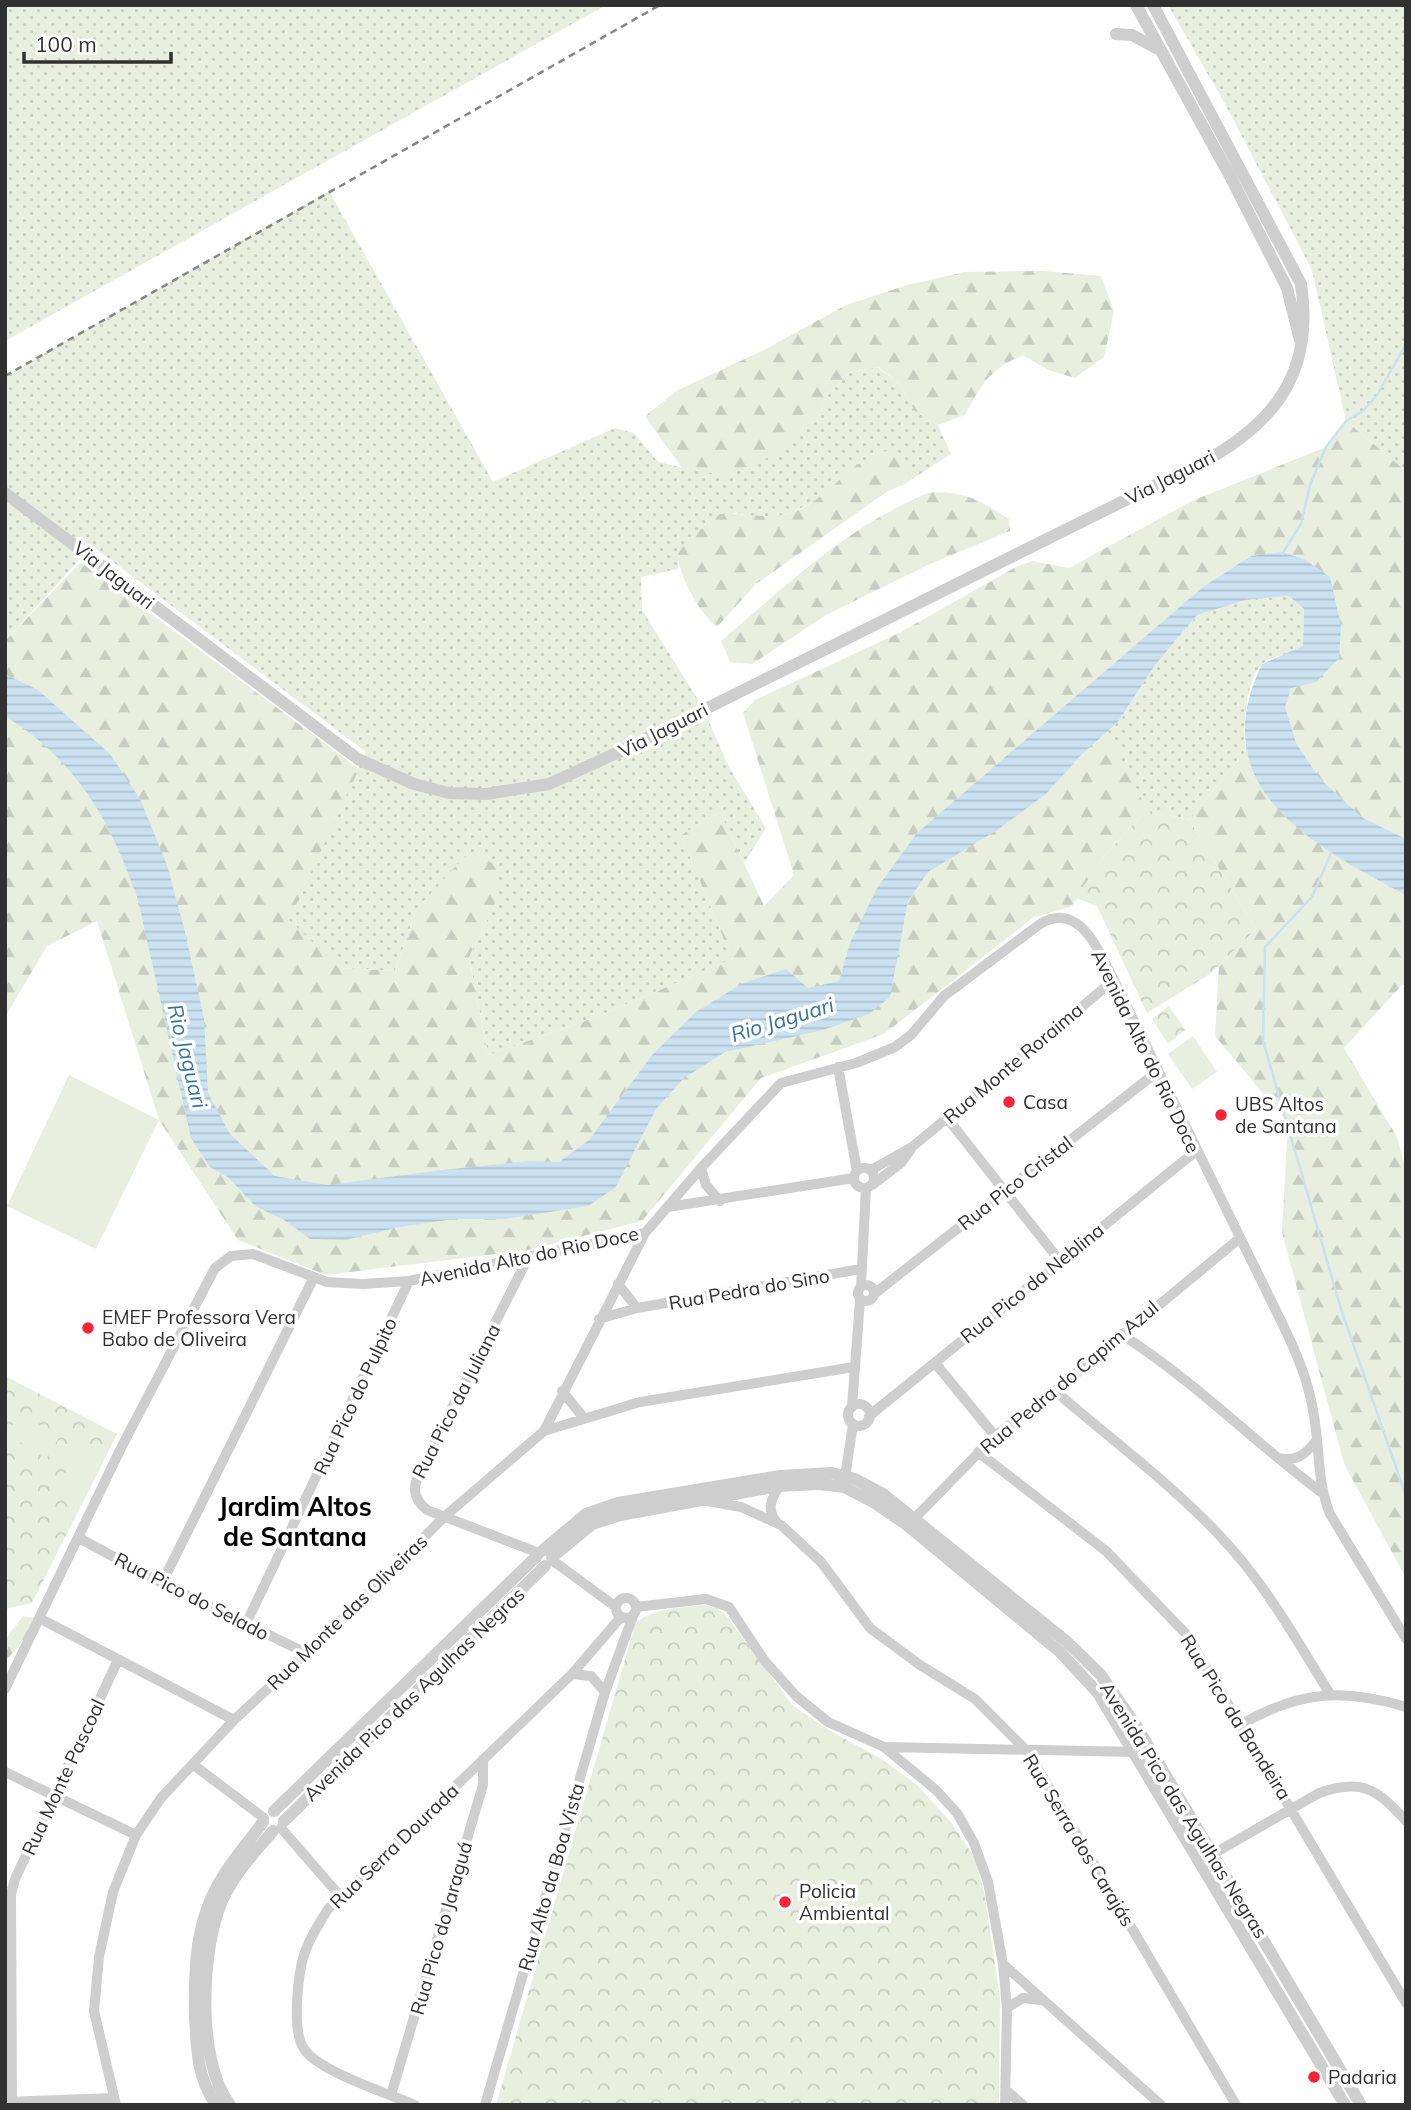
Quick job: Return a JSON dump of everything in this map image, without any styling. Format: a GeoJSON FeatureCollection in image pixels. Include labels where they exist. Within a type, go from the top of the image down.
{"type":"FeatureCollection","features":[{"type":"Feature","properties":{"kind":"street","name":"Via Jaguari"},"geometry":{"type":"LineString","coordinates":[[1136,5],[1230,176],[1287,288],[1300,340]]}},
{"type":"Feature","properties":{"kind":"street","name":"Via Jaguari"},"geometry":{"type":"LineString","coordinates":[[5,493],[358,760],[386,774],[449,793],[486,794],[549,784],[621,751],[1214,456],[1255,429],[1280,401],[1294,372],[1306,318],[1301,284],[1153,5]]}},
{"type":"Feature","properties":{"kind":"street"},"geometry":{"type":"LineString","coordinates":[[1116,34],[1132,36],[1158,49]]}},
{"type":"Feature","properties":{"kind":"street","name":"Avenida Alto do Rio Doce"},"geometry":{"type":"LineString","coordinates":[[5,1689],[122,1446],[215,1268],[231,1256],[253,1254],[314,1277],[342,1284],[409,1281],[645,1233],[701,1168],[781,1083],[895,1048],[911,1035],[944,996],[1048,919],[1065,917],[1081,925],[1114,980],[1306,1373],[1321,1492],[1330,1514],[1406,1639]]}},
{"type":"Feature","properties":{"kind":"street","name":"Rua Monte Roraima"},"geometry":{"type":"LineString","coordinates":[[871,1170],[912,1147],[1114,980]]}},
{"type":"Feature","properties":{"kind":"street"},"geometry":{"type":"LineString","coordinates":[[838,1067],[857,1186],[869,1187]]}},
{"type":"Feature","properties":{"kind":"street","name":"Rua Pico Cristal"},"geometry":{"type":"LineString","coordinates":[[874,1294],[1157,1072]]}},
{"type":"Feature","properties":{"kind":"street"},"geometry":{"type":"LineString","coordinates":[[947,1118],[1060,1261]]}},
{"type":"Feature","properties":{"kind":"street","name":"Rua Monte Roraima"},"geometry":{"type":"LineString","coordinates":[[869,1187],[901,1163],[912,1147]]}},
{"type":"Feature","properties":{"kind":"street","name":"Rua Pico da Neblina"},"geometry":{"type":"LineString","coordinates":[[862,1422],[1196,1151]]}},
{"type":"Feature","properties":{"kind":"street"},"geometry":{"type":"LineString","coordinates":[[701,1168],[705,1185],[720,1201]]}},
{"type":"Feature","properties":{"kind":"street"},"geometry":{"type":"LineString","coordinates":[[668,1207],[720,1201],[855,1174],[867,1168],[871,1170],[874,1176],[869,1187],[861,1286],[857,1293],[860,1300],[852,1407],[848,1416],[862,1422]]}},
{"type":"Feature","properties":{"kind":"street"},"geometry":{"type":"LineString","coordinates":[[544,1431],[562,1391],[645,1233]]}},
{"type":"Feature","properties":{"kind":"street","name":"Rua Pedra do Capim Azul"},"geometry":{"type":"LineString","coordinates":[[911,1521],[995,1436],[1055,1391],[1240,1238]]}},
{"type":"Feature","properties":{"kind":"street","name":"Rua Pico da Juliana"},"geometry":{"type":"LineString","coordinates":[[528,1258],[414,1482],[417,1502],[444,1517],[544,1557],[626,1613],[631,1599],[598,1592]]}},
{"type":"Feature","properties":{"kind":"street","name":"Rua Pedra do Sino"},"geometry":{"type":"LineString","coordinates":[[599,1319],[637,1308],[861,1269]]}},
{"type":"Feature","properties":{"kind":"street"},"geometry":{"type":"LineString","coordinates":[[162,1583],[314,1277]]}},
{"type":"Feature","properties":{"kind":"street","name":"Rua Pico do Pulpito"},"geometry":{"type":"LineString","coordinates":[[246,1624],[409,1281]]}},
{"type":"Feature","properties":{"kind":"street"},"geometry":{"type":"LineString","coordinates":[[618,1284],[637,1308]]}},
{"type":"Feature","properties":{"kind":"street"},"geometry":{"type":"LineString","coordinates":[[860,1300],[869,1301],[874,1294],[871,1287],[861,1286]]}},
{"type":"Feature","properties":{"kind":"street"},"geometry":{"type":"LineString","coordinates":[[1121,1334],[1210,1399],[1275,1457],[1321,1492]]}},
{"type":"Feature","properties":{"kind":"street"},"geometry":{"type":"LineString","coordinates":[[935,1363],[995,1436]]}},
{"type":"Feature","properties":{"kind":"street","name":"Rua Monte das Oliveiras"},"geometry":{"type":"LineString","coordinates":[[115,2101],[94,2011],[103,1931],[113,1892],[136,1835],[161,1798],[195,1766],[234,1720],[444,1517],[544,1431],[583,1417],[640,1402],[854,1367]]}},
{"type":"Feature","properties":{"kind":"street"},"geometry":{"type":"LineString","coordinates":[[562,1391],[583,1417]]}},
{"type":"Feature","properties":{"kind":"street"},"geometry":{"type":"LineString","coordinates":[[1055,1391],[1181,1498],[1231,1548],[1273,1602],[1330,1694]]}},
{"type":"Feature","properties":{"kind":"street"},"geometry":{"type":"LineString","coordinates":[[845,1482],[850,1452],[865,1407],[852,1407]]}},
{"type":"Feature","properties":{"kind":"street"},"geometry":{"type":"LineString","coordinates":[[1275,1457],[1297,1458],[1316,1441]]}},
{"type":"Feature","properties":{"kind":"street","name":"Rua Pico da Bandeira"},"geometry":{"type":"LineString","coordinates":[[978,1452],[1106,1551],[1187,1635],[1293,1809],[1406,2003]]}},
{"type":"Feature","properties":{"kind":"street","name":"Avenida Pico das Agulhas Negras"},"geometry":{"type":"LineString","coordinates":[[216,2105],[206,2091],[197,2063],[194,1967],[196,1946],[221,1878],[273,1822],[586,1514],[618,1503],[780,1476],[819,1473],[875,1489],[1071,1662],[1098,1693],[1207,1857],[1361,2105]]}},
{"type":"Feature","properties":{"kind":"street","name":"Avenida Pico das Agulhas Negras"},"geometry":{"type":"LineString","coordinates":[[544,1557],[592,1524],[620,1515],[779,1486],[845,1482]]}},
{"type":"Feature","properties":{"kind":"street"},"geometry":{"type":"LineString","coordinates":[[779,1486],[771,1505],[771,1515],[781,1525]]}},
{"type":"Feature","properties":{"kind":"street","name":"Rua Serra dos Carajás"},"geometry":{"type":"LineString","coordinates":[[707,1501],[741,1507],[781,1525],[821,1562],[870,1628],[920,1665],[975,1699],[1028,1752],[1236,2105]]}},
{"type":"Feature","properties":{"kind":"street","name":"Avenida Pico das Agulhas Negras"},"geometry":{"type":"LineString","coordinates":[[911,1521],[1066,1641],[1100,1674],[1137,1727],[1345,2105]]}},
{"type":"Feature","properties":{"kind":"street","name":"Rua Pico do Selado"},"geometry":{"type":"LineString","coordinates":[[79,1538],[162,1583],[306,1653]]}},
{"type":"Feature","properties":{"kind":"street"},"geometry":{"type":"LineString","coordinates":[[626,1613],[706,1599],[729,1607],[765,1660],[796,1696],[828,1722],[884,1747],[936,1790],[957,1814],[974,1843],[988,1881],[1003,1964],[1007,2008],[1005,2105]]}},
{"type":"Feature","properties":{"kind":"street","name":"Rua Alto da Boa Vista"},"geometry":{"type":"LineString","coordinates":[[485,2105],[604,1692],[620,1650],[626,1613]]}},
{"type":"Feature","properties":{"kind":"street","name":"Rua Serra Dourada"},"geometry":{"type":"LineString","coordinates":[[415,2105],[325,2066],[303,2049],[297,1998],[306,1949],[328,1909],[340,1896],[572,1674],[626,1613]]}},
{"type":"Feature","properties":{"kind":"street"},"geometry":{"type":"LineString","coordinates":[[41,1619],[234,1720]]}},
{"type":"Feature","properties":{"kind":"street","name":"Rua Monte Pascoal"},"geometry":{"type":"LineString","coordinates":[[10,2103],[11,1894],[118,1660]]}},
{"type":"Feature","properties":{"kind":"street"},"geometry":{"type":"LineString","coordinates":[[572,1674],[591,1676],[604,1692]]}},
{"type":"Feature","properties":{"kind":"street"},"geometry":{"type":"LineString","coordinates":[[1242,1724],[1260,1714],[1310,1696],[1351,1694],[1405,1706]]}},
{"type":"Feature","properties":{"kind":"street"},"geometry":{"type":"LineString","coordinates":[[884,1747],[1028,1752],[1136,1752]]}},
{"type":"Feature","properties":{"kind":"street","name":"Rua Pico do Jaraguá"},"geometry":{"type":"LineString","coordinates":[[391,2095],[483,1785],[483,1759]]}},
{"type":"Feature","properties":{"kind":"street"},"geometry":{"type":"LineString","coordinates":[[195,1766],[273,1822],[340,1896]]}},
{"type":"Feature","properties":{"kind":"street"},"geometry":{"type":"LineString","coordinates":[[5,1772],[136,1835]]}},
{"type":"Feature","properties":{"kind":"street"},"geometry":{"type":"LineString","coordinates":[[1207,1857],[1339,1786],[1357,1785],[1383,1795],[1406,1821]]}},
{"type":"Feature","properties":{"kind":"street","name":"Avenida Pico das Agulhas Negras"},"geometry":{"type":"LineString","coordinates":[[230,2105],[209,2062],[206,1964],[215,1924],[230,1885],[273,1822]]}},
{"type":"Feature","properties":{"kind":"street"},"geometry":{"type":"LineString","coordinates":[[1003,1964],[1161,2105]]}},
{"type":"Feature","properties":{"kind":"street"},"geometry":{"type":"LineString","coordinates":[[1007,2008],[1028,1997],[1048,2002]]}},
{"type":"Feature","properties":{"kind":"street"},"geometry":{"type":"LineString","coordinates":[[1006,2090],[1023,2105]]}},
{"type":"Feature","properties":{"kind":"street"},"geometry":{"type":"LineString","coordinates":[[10,2103],[115,2101]]}},
{"type":"Feature","properties":{"kind":"green space"},"geometry":{"type":"Polygon","coordinates":[[[5,5],[606,5],[5,341],[5,5]]]}},
{"type":"Feature","properties":{"kind":"green space"},"geometry":{"type":"Polygon","coordinates":[[[1168,5],[1406,5],[1406,471],[1346,421],[1312,270],[1225,104],[1168,5]]]}},
{"type":"Feature","properties":{"kind":"green space"},"geometry":{"type":"Polygon","coordinates":[[[329,191],[493,482],[615,428],[634,433],[657,461],[682,468],[816,421],[828,394],[849,373],[877,367],[900,384],[914,410],[938,425],[951,454],[903,485],[908,472],[821,497],[794,512],[779,516],[765,518],[735,513],[678,554],[678,569],[641,577],[642,610],[702,706],[730,769],[766,828],[744,863],[720,812],[681,835],[732,959],[599,1016],[488,1055],[469,957],[499,896],[417,908],[395,971],[341,968],[288,920],[366,752],[92,546],[5,641],[5,376],[329,191]]]}},
{"type":"Feature","properties":{"kind":"green space"},"geometry":{"type":"Polygon","coordinates":[[[1043,271],[1101,276],[1114,311],[1104,357],[1075,378],[1048,370],[1023,355],[1002,366],[988,378],[965,415],[938,425],[914,410],[900,384],[878,367],[849,373],[828,394],[816,421],[780,453],[723,475],[682,468],[645,416],[678,390],[764,350],[846,305],[904,286],[964,272],[1043,271]]]}},
{"type":"Feature","properties":{"kind":"green space"},"geometry":{"type":"Polygon","coordinates":[[[1346,421],[1406,471],[1406,985],[1402,985],[1344,1048],[1397,1137],[1406,1171],[1406,1578],[1344,1464],[1282,1232],[1288,1123],[1215,1036],[1219,965],[1256,929],[1189,820],[1245,752],[1277,680],[1316,682],[1330,577],[1294,555],[1251,556],[1204,586],[1086,689],[1147,810],[1103,857],[1071,907],[1034,917],[884,1034],[761,1078],[642,1221],[528,1250],[326,1275],[238,1240],[159,1120],[97,921],[47,946],[5,1017],[5,641],[81,562],[359,769],[289,920],[341,968],[395,971],[417,908],[469,852],[485,857],[499,870],[499,896],[469,957],[488,1055],[599,1016],[732,959],[681,835],[720,812],[764,906],[794,875],[743,713],[755,700],[899,633],[1014,568],[1032,561],[1069,568],[1192,501],[1326,447],[1346,421]]]}},
{"type":"Feature","properties":{"kind":"green space"},"geometry":{"type":"Polygon","coordinates":[[[893,450],[905,458],[908,472],[903,485],[888,491],[756,584],[717,627],[710,621],[691,594],[679,563],[678,554],[687,541],[720,514],[777,516],[796,511],[821,496],[866,460],[893,450]]]}},
{"type":"Feature","properties":{"kind":"green space"},"geometry":{"type":"Polygon","coordinates":[[[931,492],[964,496],[981,502],[1009,519],[1010,531],[932,563],[826,615],[752,664],[730,662],[721,641],[770,599],[846,538],[902,505],[931,492]]]}},
{"type":"Feature","properties":{"kind":"green space"},"geometry":{"type":"Polygon","coordinates":[[[1290,596],[1304,609],[1303,646],[1294,652],[1272,658],[1256,672],[1246,706],[1245,752],[1189,820],[1147,810],[1107,732],[1118,722],[1155,665],[1197,615],[1246,600],[1290,596]]]}},
{"type":"Feature","properties":{"kind":"green space"},"geometry":{"type":"Polygon","coordinates":[[[1147,810],[1189,820],[1256,929],[1210,974],[1147,1013],[1097,906],[1076,898],[1103,857],[1147,810]]]}},
{"type":"Feature","properties":{"kind":"green space"},"geometry":{"type":"Polygon","coordinates":[[[1169,1006],[1185,1030],[1168,1044],[1152,1019],[1169,1006]]]}},
{"type":"Feature","properties":{"kind":"green space"},"geometry":{"type":"Polygon","coordinates":[[[1193,1036],[1217,1072],[1192,1089],[1168,1054],[1193,1036]]]}},
{"type":"Feature","properties":{"kind":"green space"},"geometry":{"type":"Polygon","coordinates":[[[69,1075],[159,1120],[96,1249],[7,1206],[69,1075]]]}},
{"type":"Feature","properties":{"kind":"green space"},"geometry":{"type":"Polygon","coordinates":[[[5,1376],[117,1434],[32,1603],[5,1609],[5,1376]]]}},
{"type":"Feature","properties":{"kind":"green space"},"geometry":{"type":"Polygon","coordinates":[[[21,1412],[59,1438],[46,1459],[7,1434],[21,1412]]]}},
{"type":"Feature","properties":{"kind":"green space"},"geometry":{"type":"Polygon","coordinates":[[[77,1449],[103,1462],[84,1500],[58,1488],[77,1449]]]}},
{"type":"Feature","properties":{"kind":"green space"},"geometry":{"type":"Polygon","coordinates":[[[702,1605],[717,1608],[726,1615],[792,1705],[827,1729],[880,1758],[916,1784],[951,1822],[975,1858],[984,1892],[1000,1998],[999,2105],[496,2105],[635,1625],[641,1619],[657,1612],[702,1605]]]}},
{"type":"Feature","properties":{"kind":"green space"},"geometry":{"type":"Polygon","coordinates":[[[23,1616],[41,1619],[5,1662],[5,1640],[23,1616]]]}},
{"type":"Feature","properties":{"kind":"water","name":"Rio Jaguari"},"geometry":{"type":"Polygon","coordinates":[[[1282,552],[1304,559],[1330,577],[1341,626],[1339,658],[1316,682],[1291,688],[1285,707],[1296,743],[1320,779],[1363,818],[1406,839],[1406,895],[1335,855],[1303,833],[1276,807],[1256,778],[1246,745],[1247,707],[1262,664],[1303,646],[1304,609],[1289,596],[1246,600],[1197,615],[1155,665],[1118,722],[1082,754],[1046,794],[999,829],[928,872],[908,901],[890,997],[869,1014],[823,1030],[725,1052],[684,1078],[656,1109],[615,1188],[588,1206],[505,1219],[454,1219],[400,1227],[345,1240],[310,1239],[284,1220],[255,1206],[229,1178],[210,1167],[191,1138],[138,900],[116,844],[103,819],[72,773],[30,734],[5,716],[5,674],[38,690],[110,754],[140,799],[167,865],[184,928],[204,1018],[208,1093],[230,1134],[275,1176],[327,1185],[530,1161],[559,1162],[589,1140],[652,1055],[696,1012],[741,984],[786,969],[808,988],[839,981],[850,943],[877,888],[917,833],[1204,586],[1251,556],[1282,552]]]}},
{"type":"Feature","properties":{"kind":"waterway"},"geometry":{"type":"LineString","coordinates":[[1282,554],[1301,524],[1310,485],[1326,447],[1346,421],[1363,411],[1377,395],[1406,344]]}},
{"type":"Feature","properties":{"kind":"waterway"},"geometry":{"type":"LineString","coordinates":[[1332,851],[1312,897],[1265,947],[1263,1041],[1341,1309],[1406,1496]]}},
{"type":"Feature","properties":{"kind":"railway"},"geometry":{"type":"LineString","coordinates":[[5,376],[660,5]]}},
{"type":"Feature","properties":{"kind":"place","name":"Casa"},"geometry":{"type":"Point","coordinates":[1009,1102]}},
{"type":"Feature","properties":{"kind":"place","name":"UBS Altos de Santana"},"geometry":{"type":"Point","coordinates":[1221,1115]}},
{"type":"Feature","properties":{"kind":"place","name":"EMEF Professora Vera Babo de Oliveira"},"geometry":{"type":"Point","coordinates":[88,1328]}},
{"type":"Feature","properties":{"kind":"place","name":"Policia Ambiental"},"geometry":{"type":"Point","coordinates":[785,1902]}},
{"type":"Feature","properties":{"kind":"place","name":"Padaria"},"geometry":{"type":"Point","coordinates":[1314,2077]}},
{"type":"Feature","properties":{"kind":"district","name":"Jardim Altos de Santana"},"geometry":{"type":"Point","coordinates":[295,1521]}}]}
